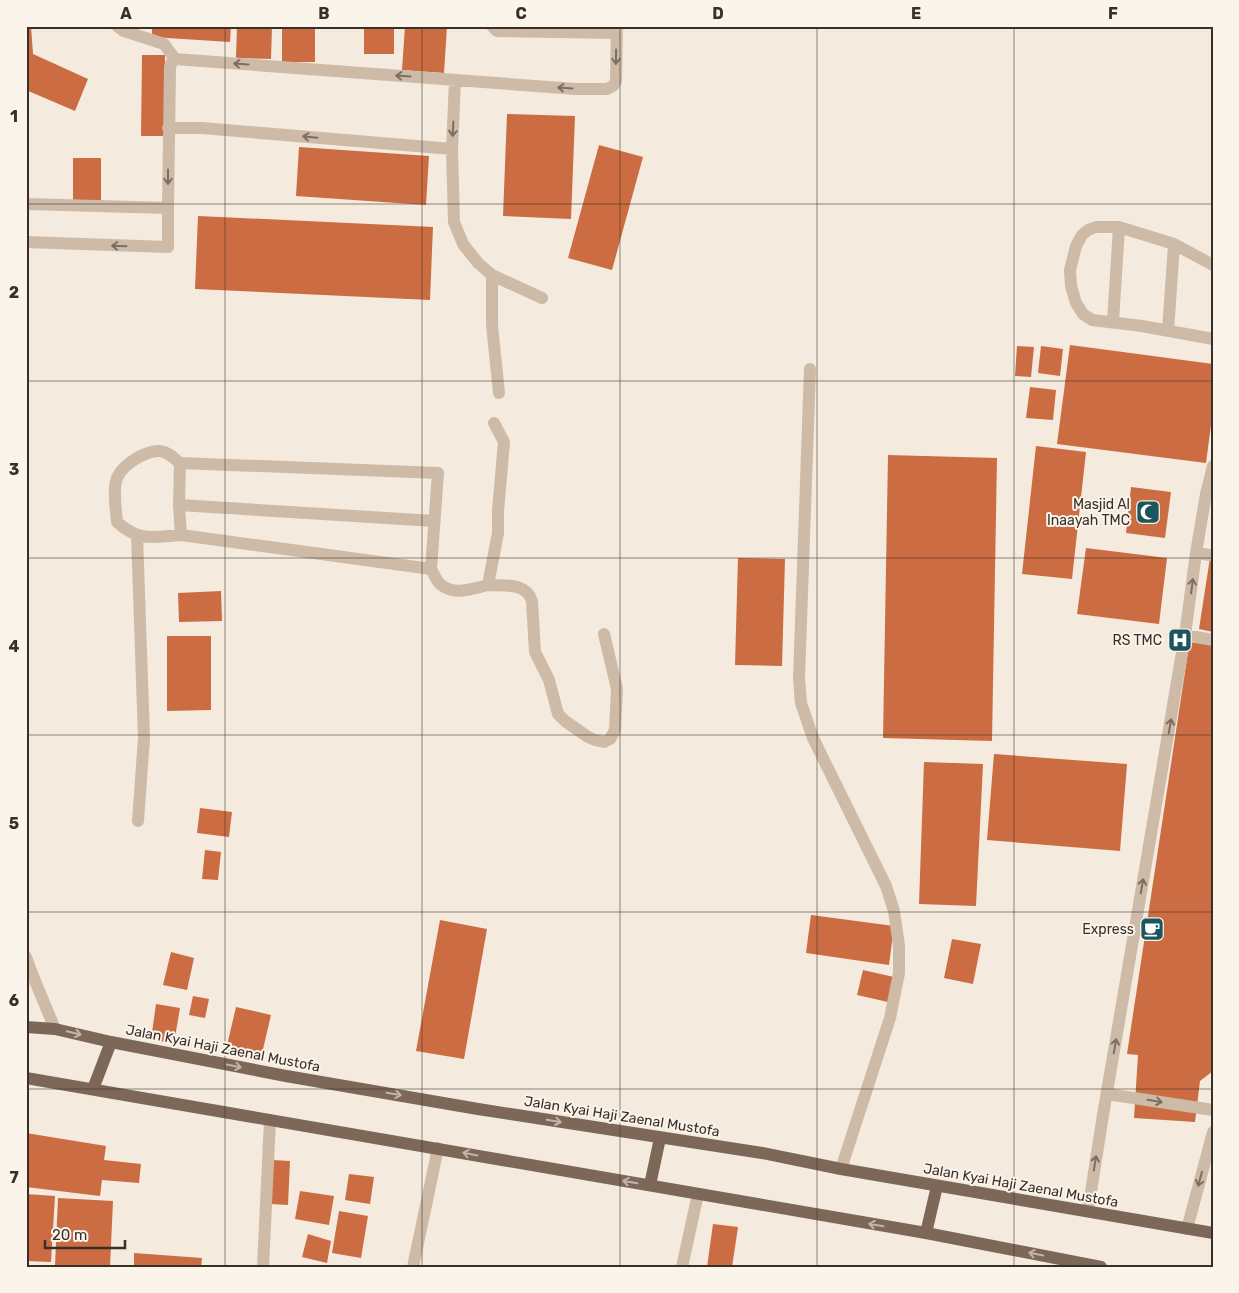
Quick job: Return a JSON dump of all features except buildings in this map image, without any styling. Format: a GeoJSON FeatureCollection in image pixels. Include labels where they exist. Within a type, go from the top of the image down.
{"type":"FeatureCollection","features":[{"type":"Feature","properties":{"kind":"main road","name":"Jalan Kyai Haji Zaenal Mustofa"},"geometry":{"type":"LineString","coordinates":[[26,1027],[55,1029],[111,1042],[286,1076],[762,1153],[841,1169],[1213,1233]]}},
{"type":"Feature","properties":{"kind":"main road"},"geometry":{"type":"LineString","coordinates":[[93,1089],[111,1042]]}},
{"type":"Feature","properties":{"kind":"main road"},"geometry":{"type":"LineString","coordinates":[[26,1078],[926,1233],[1101,1267]]}},
{"type":"Feature","properties":{"kind":"main road"},"geometry":{"type":"LineString","coordinates":[[650,1186],[660,1138]]}},
{"type":"Feature","properties":{"kind":"main road"},"geometry":{"type":"LineString","coordinates":[[926,1233],[937,1186]]}},
{"type":"Feature","properties":{"kind":"street"},"geometry":{"type":"LineString","coordinates":[[117,26],[124,31],[164,44],[176,59]]}},
{"type":"Feature","properties":{"kind":"street"},"geometry":{"type":"LineString","coordinates":[[26,242],[168,248],[170,67],[176,59],[585,89],[607,88],[613,86],[616,82],[617,30],[497,31],[492,26]]}},
{"type":"Feature","properties":{"kind":"street"},"geometry":{"type":"LineString","coordinates":[[455,80],[452,149],[454,222],[462,244],[478,263],[492,275],[542,298]]}},
{"type":"Feature","properties":{"kind":"street"},"geometry":{"type":"LineString","coordinates":[[168,128],[202,128],[452,149]]}},
{"type":"Feature","properties":{"kind":"street"},"geometry":{"type":"LineString","coordinates":[[26,204],[168,208]]}},
{"type":"Feature","properties":{"kind":"street"},"geometry":{"type":"LineString","coordinates":[[1213,265],[1174,244],[1119,227],[1096,227],[1082,235],[1076,246],[1070,270],[1071,286],[1076,303],[1083,314],[1092,320],[1213,339]]}},
{"type":"Feature","properties":{"kind":"street"},"geometry":{"type":"LineString","coordinates":[[1113,322],[1119,227]]}},
{"type":"Feature","properties":{"kind":"street"},"geometry":{"type":"LineString","coordinates":[[1168,331],[1174,244]]}},
{"type":"Feature","properties":{"kind":"street"},"geometry":{"type":"LineString","coordinates":[[492,275],[492,325],[499,393]]}},
{"type":"Feature","properties":{"kind":"street"},"geometry":{"type":"LineString","coordinates":[[810,369],[799,678],[801,703],[813,738],[886,886],[894,911],[899,946],[899,973],[890,1018],[841,1169]]}},
{"type":"Feature","properties":{"kind":"street"},"geometry":{"type":"LineString","coordinates":[[488,585],[498,533],[504,442],[494,423]]}},
{"type":"Feature","properties":{"kind":"street"},"geometry":{"type":"LineString","coordinates":[[431,569],[181,534],[150,538],[137,535],[126,530],[117,522],[115,488],[117,477],[121,471],[142,454],[159,451],[169,454],[180,462],[438,473],[431,569],[438,583],[458,592],[488,585],[524,588],[530,594],[532,601],[535,652],[549,680],[558,714],[588,737],[604,742],[610,738],[615,730],[617,689],[604,634]]}},
{"type":"Feature","properties":{"kind":"street"},"geometry":{"type":"LineString","coordinates":[[180,462],[181,534]]}},
{"type":"Feature","properties":{"kind":"street"},"geometry":{"type":"LineString","coordinates":[[1088,1212],[1106,1094],[1185,635],[1196,553],[1213,466]]}},
{"type":"Feature","properties":{"kind":"street"},"geometry":{"type":"LineString","coordinates":[[180,505],[434,521]]}},
{"type":"Feature","properties":{"kind":"street"},"geometry":{"type":"LineString","coordinates":[[137,535],[144,738],[138,821]]}},
{"type":"Feature","properties":{"kind":"street"},"geometry":{"type":"LineString","coordinates":[[1196,553],[1210,555]]}},
{"type":"Feature","properties":{"kind":"street"},"geometry":{"type":"LineString","coordinates":[[1185,635],[1213,640]]}},
{"type":"Feature","properties":{"kind":"street"},"geometry":{"type":"LineString","coordinates":[[26,957],[55,1029]]}},
{"type":"Feature","properties":{"kind":"street"},"geometry":{"type":"LineString","coordinates":[[1106,1094],[1213,1110]]}},
{"type":"Feature","properties":{"kind":"street"},"geometry":{"type":"LineString","coordinates":[[263,1267],[270,1120]]}},
{"type":"Feature","properties":{"kind":"street"},"geometry":{"type":"LineString","coordinates":[[1187,1229],[1213,1132]]}},
{"type":"Feature","properties":{"kind":"street"},"geometry":{"type":"LineString","coordinates":[[413,1267],[438,1148]]}},
{"type":"Feature","properties":{"kind":"street"},"geometry":{"type":"LineString","coordinates":[[682,1267],[698,1194]]}},
{"type":"Feature","properties":{"kind":"place","name":"Masjid Al Inaayah TMC"},"geometry":{"type":"Point","coordinates":[1148,512]}},
{"type":"Feature","properties":{"kind":"place","name":"RS TMC"},"geometry":{"type":"Point","coordinates":[1180,640]}},
{"type":"Feature","properties":{"kind":"place","name":"Express"},"geometry":{"type":"Point","coordinates":[1152,929]}}]}
